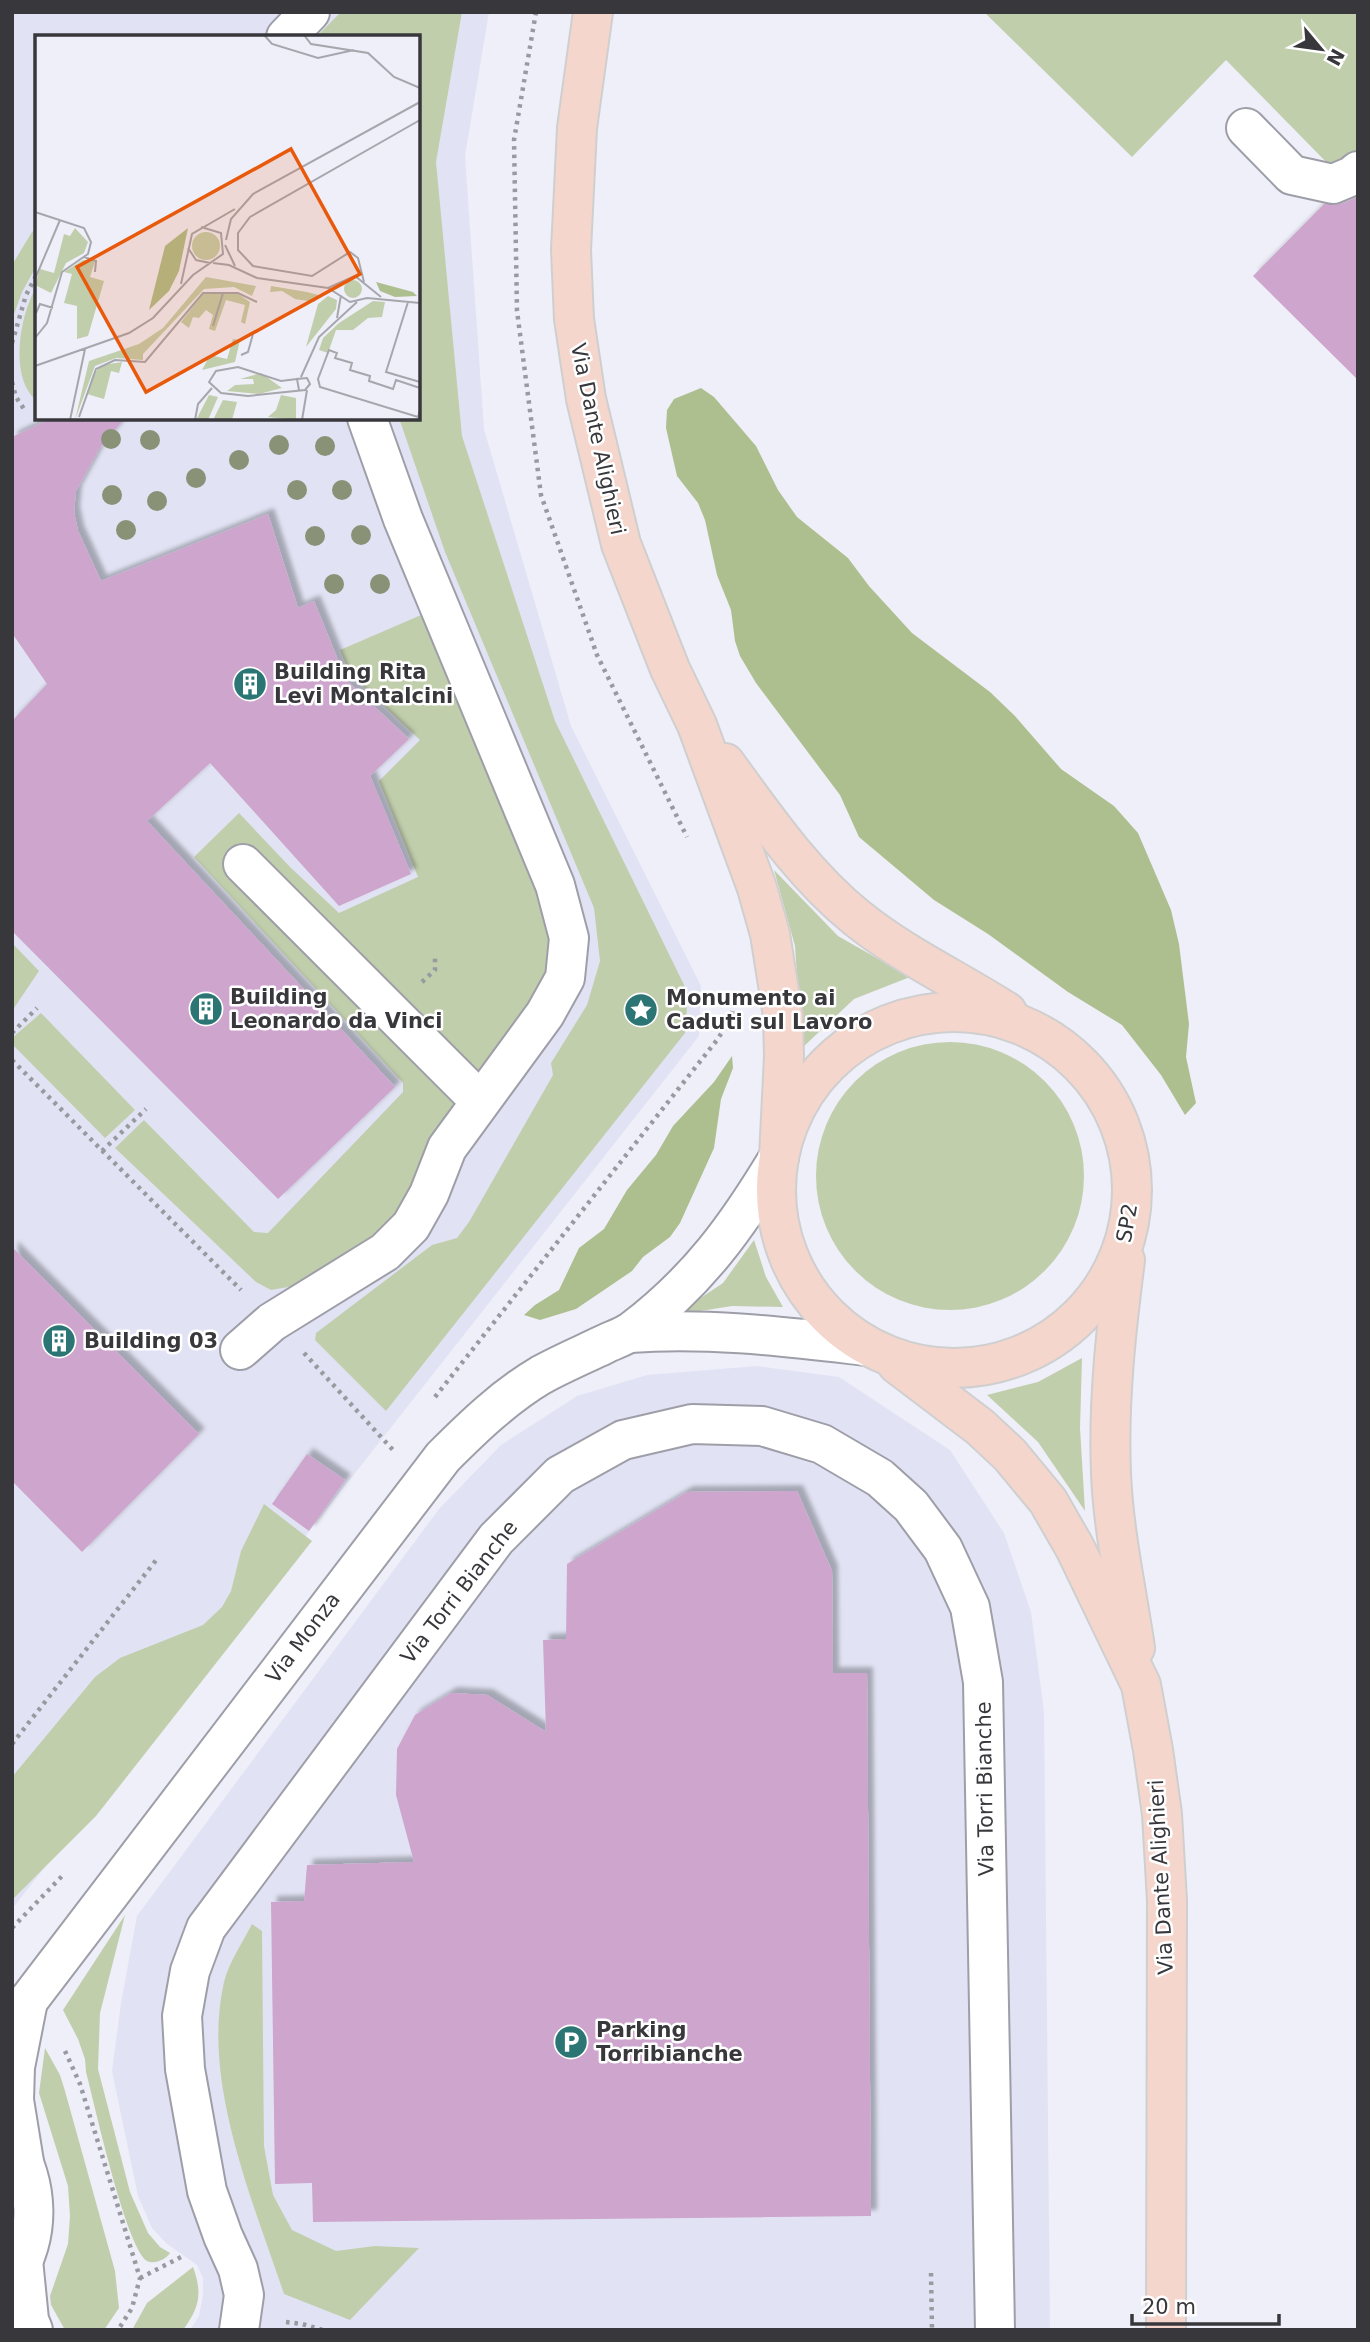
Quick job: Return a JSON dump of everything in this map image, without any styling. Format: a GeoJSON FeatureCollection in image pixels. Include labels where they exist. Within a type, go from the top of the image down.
{"type":"FeatureCollection","features":[{"type":"Feature","properties":{"kind":"main road","name":"Via Dante Alighieri"},"geometry":{"type":"LineString","coordinates":[[593,12],[577,128],[571,250],[575,319],[586,399],[621,544],[670,669],[697,725],[757,888],[770,934],[783,1016],[785,1056],[779,1157]]}},
{"type":"Feature","properties":{"kind":"main road","name":"Via Dante Alighieri"},"geometry":{"type":"LineString","coordinates":[[697,725],[788,848],[840,903],[900,949],[979,994],[1035,1031]]}},
{"type":"Feature","properties":{"kind":"main road","name":"SP2"},"geometry":{"type":"LineString","coordinates":[[1130,1223],[1119,1259],[1101,1291],[1077,1320],[1040,1347],[998,1364],[957,1369],[908,1363],[875,1350],[849,1335],[826,1315],[801,1283],[782,1237],[776,1202],[779,1157],[789,1123],[805,1091],[840,1053],[875,1030],[916,1016],[958,1011],[995,1016],[1035,1031],[1058,1044],[1082,1065],[1102,1090],[1127,1143],[1133,1180],[1130,1223],[1116,1334],[1111,1476],[1141,1685]]}},
{"type":"Feature","properties":{"kind":"main road","name":"Via Dante Alighieri"},"geometry":{"type":"LineString","coordinates":[[875,1350],[980,1427],[1010,1455],[1048,1502],[1075,1548],[1141,1685],[1162,1814],[1167,1900],[1166,2330]]}},
{"type":"Feature","properties":{"kind":"street"},"geometry":{"type":"LineString","coordinates":[[288,35],[310,12]]}},
{"type":"Feature","properties":{"kind":"street"},"geometry":{"type":"LineString","coordinates":[[1245,128],[1292,175],[1333,184],[1358,171]]}},
{"type":"Feature","properties":{"kind":"street"},"geometry":{"type":"LineString","coordinates":[[240,1350],[272,1322],[385,1252],[411,1226],[429,1194],[447,1148],[545,1014],[565,978],[569,938],[555,885],[418,555],[368,420]]}},
{"type":"Feature","properties":{"kind":"street"},"geometry":{"type":"LineString","coordinates":[[243,864],[479,1101]]}},
{"type":"Feature","properties":{"kind":"street"},"geometry":{"type":"LineString","coordinates":[[629,1333],[702,1269],[737,1224],[779,1157]]}},
{"type":"Feature","properties":{"kind":"street"},"geometry":{"type":"LineString","coordinates":[[629,1333],[725,1331],[875,1350]]}},
{"type":"Feature","properties":{"kind":"street","name":"Via Monza"},"geometry":{"type":"LineString","coordinates":[[18,2270],[33,2230],[34,2209],[32,2186],[18,2151],[15,2067],[20,2007],[443,1457],[475,1424],[529,1383],[629,1333]]}},
{"type":"Feature","properties":{"kind":"street","name":"Via Torri Bianche"},"geometry":{"type":"LineString","coordinates":[[239,2330],[244,2295],[238,2269],[207,2191],[185,2069],[182,2016],[190,1971],[206,1928],[496,1539],[560,1475],[623,1440],[692,1424],[762,1426],[822,1444],[880,1478],[911,1506],[943,1549],[970,1607],[983,1682],[995,2330]]}},
{"type":"Feature","properties":{"kind":"street"},"geometry":{"type":"LineString","coordinates":[[18,2270],[33,2330]]}},
{"type":"Feature","properties":{"kind":"path"},"geometry":{"type":"LineString","coordinates":[[536,12],[514,140],[517,311],[541,495],[597,655],[692,848]]}},
{"type":"Feature","properties":{"kind":"path"},"geometry":{"type":"LineString","coordinates":[[12,342],[26,295],[35,278]]}},
{"type":"Feature","properties":{"kind":"path"},"geometry":{"type":"LineString","coordinates":[[12,382],[16,397],[26,412]]}},
{"type":"Feature","properties":{"kind":"path"},"geometry":{"type":"LineString","coordinates":[[427,1407],[717,1040],[730,1020],[736,999]]}},
{"type":"Feature","properties":{"kind":"path"},"geometry":{"type":"LineString","coordinates":[[12,1033],[37,1008]]}},
{"type":"Feature","properties":{"kind":"path"},"geometry":{"type":"LineString","coordinates":[[12,1060],[293,1341],[393,1451],[402,1440]]}},
{"type":"Feature","properties":{"kind":"path"},"geometry":{"type":"LineString","coordinates":[[102,1151],[146,1109]]}},
{"type":"Feature","properties":{"kind":"path"},"geometry":{"type":"LineString","coordinates":[[12,1744],[158,1559]]}},
{"type":"Feature","properties":{"kind":"path"},"geometry":{"type":"LineString","coordinates":[[12,1928],[66,1871]]}},
{"type":"Feature","properties":{"kind":"path"},"geometry":{"type":"LineString","coordinates":[[20,2007],[61,2042],[80,2084],[140,2278],[132,2308],[118,2330]]}},
{"type":"Feature","properties":{"kind":"path"},"geometry":{"type":"LineString","coordinates":[[931,2273],[932,2330]]}},
{"type":"Feature","properties":{"kind":"shaded area"},"geometry":{"type":"Polygon","coordinates":[[[12,12],[489,12],[465,156],[484,429],[571,726],[701,986],[699,1036],[12,1909],[12,12]]]}},
{"type":"Feature","properties":{"kind":"shaded area"},"geometry":{"type":"Polygon","coordinates":[[[757,1366],[839,1377],[950,1450],[1004,1533],[1031,1612],[1044,1712],[1050,2330],[190,2330],[199,2316],[203,2278],[197,2265],[166,2243],[152,2228],[138,2196],[112,2071],[137,1916],[439,1509],[501,1445],[577,1396],[647,1375],[757,1366]]]}},
{"type":"Feature","properties":{"kind":"green space"},"geometry":{"type":"Polygon","coordinates":[[[341,12],[462,12],[436,162],[462,436],[555,721],[688,993],[685,1033],[386,1411],[315,1340],[316,1333],[432,1245],[457,1238],[469,1222],[553,1075],[551,1063],[587,1005],[600,961],[594,908],[445,552],[400,420],[420,420],[420,35],[318,35],[341,12]]]}},
{"type":"Feature","properties":{"kind":"green space"},"geometry":{"type":"Polygon","coordinates":[[[984,12],[1358,12],[1358,153],[1336,172],[1226,60],[1132,157],[984,12]]]}},
{"type":"Feature","properties":{"kind":"green space"},"geometry":{"type":"Polygon","coordinates":[[[35,230],[35,269],[22,292],[12,320],[12,265],[35,230]]]}},
{"type":"Feature","properties":{"kind":"green space"},"geometry":{"type":"Polygon","coordinates":[[[35,290],[35,399],[22,377],[20,362],[22,328],[35,290]]]}},
{"type":"Feature","properties":{"kind":"green space"},"geometry":{"type":"Polygon","coordinates":[[[701,388],[714,397],[756,446],[778,490],[797,517],[848,558],[869,586],[912,633],[990,692],[1015,716],[1061,769],[1114,806],[1138,833],[1171,910],[1179,944],[1189,1024],[1186,1057],[1196,1103],[1185,1115],[1161,1075],[1122,1025],[1068,992],[988,934],[934,900],[859,837],[840,795],[756,683],[740,656],[735,641],[731,610],[717,575],[705,520],[698,503],[677,476],[666,428],[667,410],[674,399],[701,388]]]}},
{"type":"Feature","properties":{"kind":"green space"},"geometry":{"type":"Polygon","coordinates":[[[428,612],[556,928],[548,979],[410,1199],[377,1238],[294,1286],[271,1290],[256,1282],[115,1148],[144,1120],[254,1232],[268,1233],[403,1092],[403,1083],[194,857],[239,813],[290,867],[339,913],[418,877],[379,781],[420,740],[350,674],[340,650],[428,612]]]}},
{"type":"Feature","properties":{"kind":"green space"},"geometry":{"type":"Polygon","coordinates":[[[774,870],[838,936],[910,977],[854,999],[802,1048],[795,946],[774,870]]]}},
{"type":"Feature","properties":{"kind":"green space"},"geometry":{"type":"Polygon","coordinates":[[[12,943],[39,971],[12,1011],[12,943]]]}},
{"type":"Feature","properties":{"kind":"green space"},"geometry":{"type":"Polygon","coordinates":[[[41,1013],[135,1110],[105,1138],[12,1044],[12,1038],[41,1013]]]}},
{"type":"Feature","properties":{"kind":"green space"},"geometry":{"type":"Polygon","coordinates":[[[950,1042],[989,1048],[1013,1058],[1035,1073],[1053,1091],[1068,1113],[1078,1137],[1084,1176],[1078,1215],[1068,1239],[1053,1261],[1035,1279],[1013,1294],[989,1304],[950,1310],[911,1304],[887,1294],[865,1279],[847,1261],[832,1239],[822,1215],[816,1176],[822,1137],[832,1113],[847,1091],[865,1073],[887,1058],[911,1048],[950,1042]]]}},
{"type":"Feature","properties":{"kind":"green space"},"geometry":{"type":"Polygon","coordinates":[[[732,1056],[733,1068],[721,1099],[714,1148],[680,1223],[670,1237],[643,1257],[632,1271],[576,1309],[540,1320],[524,1315],[559,1290],[579,1248],[604,1229],[627,1190],[656,1155],[673,1126],[714,1082],[732,1056]]]}},
{"type":"Feature","properties":{"kind":"green space"},"geometry":{"type":"Polygon","coordinates":[[[754,1240],[766,1277],[783,1307],[732,1306],[675,1315],[723,1283],[754,1240]]]}},
{"type":"Feature","properties":{"kind":"green space"},"geometry":{"type":"Polygon","coordinates":[[[1082,1358],[1080,1428],[1085,1511],[1038,1442],[987,1395],[1038,1382],[1082,1358]]]}},
{"type":"Feature","properties":{"kind":"green space"},"geometry":{"type":"Polygon","coordinates":[[[264,1504],[312,1541],[96,1816],[12,1900],[12,1777],[95,1677],[120,1658],[203,1625],[222,1607],[231,1591],[241,1551],[264,1504]]]}},
{"type":"Feature","properties":{"kind":"green space"},"geometry":{"type":"Polygon","coordinates":[[[125,1915],[100,2013],[98,2069],[130,2192],[148,2233],[160,2247],[170,2253],[157,2262],[147,2261],[130,2230],[103,2142],[85,2059],[63,2010],[125,1915]]]}},
{"type":"Feature","properties":{"kind":"green space"},"geometry":{"type":"Polygon","coordinates":[[[252,1924],[262,1931],[264,2146],[273,2195],[292,2230],[336,2251],[375,2246],[419,2248],[350,2320],[284,2294],[245,2181],[234,2140],[219,2059],[219,2020],[226,1975],[252,1924]]]}},
{"type":"Feature","properties":{"kind":"green space"},"geometry":{"type":"Polygon","coordinates":[[[45,2048],[60,2075],[115,2271],[119,2308],[104,2330],[65,2330],[51,2305],[50,2296],[68,2244],[70,2216],[68,2186],[39,2093],[45,2048]]]}},
{"type":"Feature","properties":{"kind":"green space"},"geometry":{"type":"Polygon","coordinates":[[[193,2267],[198,2285],[198,2300],[193,2315],[183,2330],[132,2330],[147,2303],[193,2267]]]}},
{"type":"Feature","properties":{"kind":"building"},"geometry":{"type":"Polygon","coordinates":[[[1358,197],[1358,380],[1253,276],[1324,204],[1341,204],[1358,197]]]}},
{"type":"Feature","properties":{"kind":"building"},"geometry":{"type":"Polygon","coordinates":[[[48,420],[123,420],[99,449],[76,491],[74,512],[78,531],[101,581],[268,514],[298,608],[314,601],[346,680],[409,739],[370,776],[411,874],[339,906],[210,763],[147,821],[395,1087],[278,1199],[12,931],[12,721],[47,684],[12,633],[12,437],[48,420]]]}},
{"type":"Feature","properties":{"kind":"building","name":"Building 03"},"geometry":{"type":"Polygon","coordinates":[[[12,1247],[199,1434],[82,1552],[12,1481],[12,1247]]]}},
{"type":"Feature","properties":{"kind":"building"},"geometry":{"type":"Polygon","coordinates":[[[307,1454],[345,1480],[309,1531],[272,1504],[307,1454]]]}},
{"type":"Feature","properties":{"kind":"building","name":"Parking Torribianche"},"geometry":{"type":"Polygon","coordinates":[[[797,1491],[832,1571],[833,1673],[867,1673],[871,2216],[313,2222],[312,2183],[275,2184],[271,1902],[304,1901],[307,1865],[414,1862],[396,1795],[397,1749],[415,1715],[451,1693],[487,1695],[546,1732],[543,1640],[566,1639],[567,1564],[687,1492],[797,1491]]]}},
{"type":"Feature","properties":{"kind":"place","name":"Building Rita Levi Montalcini"},"geometry":{"type":"Point","coordinates":[250,684]}},
{"type":"Feature","properties":{"kind":"place","name":"Building Leonardo da Vinci"},"geometry":{"type":"Point","coordinates":[206,1009]}},
{"type":"Feature","properties":{"kind":"place","name":"Monumento ai Caduti sul Lavoro"},"geometry":{"type":"Point","coordinates":[641,1010]}},
{"type":"Feature","properties":{"kind":"place","name":"Building 03"},"geometry":{"type":"Point","coordinates":[59,1341]}},
{"type":"Feature","properties":{"kind":"place","name":"Parking Torribianche"},"geometry":{"type":"Point","coordinates":[571,2042]}}]}
